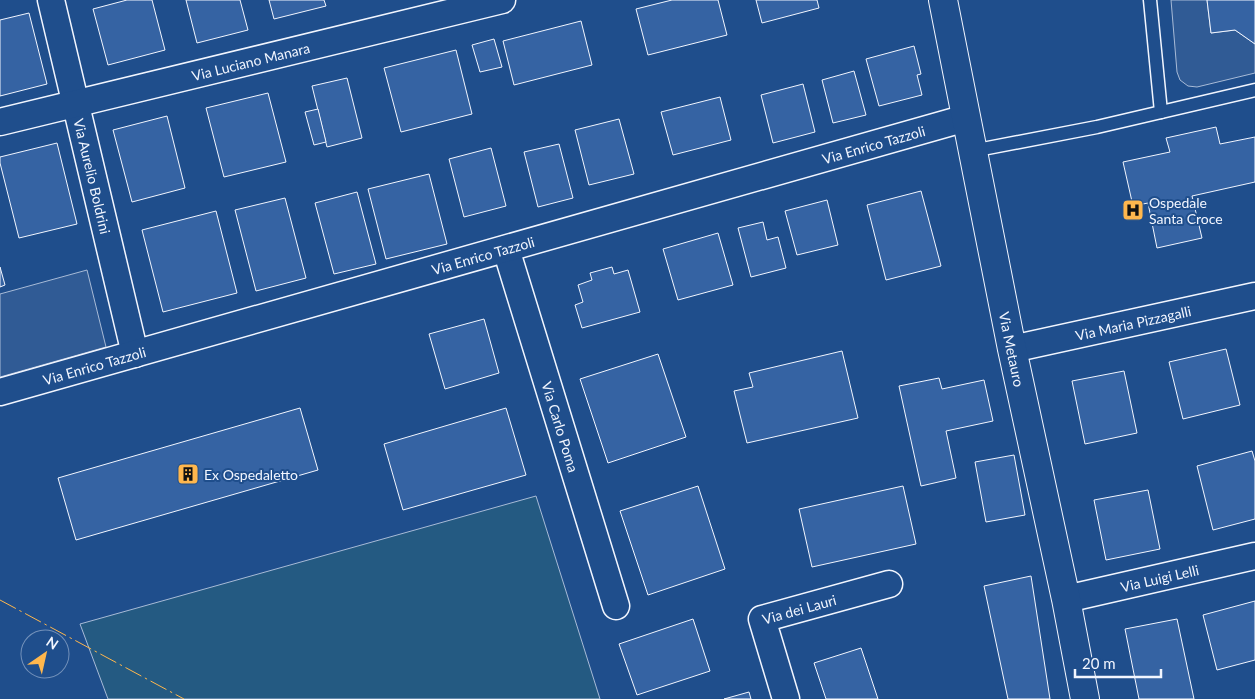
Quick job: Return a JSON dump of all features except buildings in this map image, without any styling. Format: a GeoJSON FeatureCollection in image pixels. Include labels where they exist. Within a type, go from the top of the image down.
{"type":"FeatureCollection","features":[{"type":"Feature","properties":{"kind":"street","name":"Via Aurelio Boldrini"},"geometry":{"type":"LineString","coordinates":[[51,0],[136,354]]}},
{"type":"Feature","properties":{"kind":"street","name":"Via Luciano Manara"},"geometry":{"type":"LineString","coordinates":[[0,122],[502,0]]}},
{"type":"Feature","properties":{"kind":"street","name":"Via Metauro"},"geometry":{"type":"LineString","coordinates":[[943,0],[1012,349],[1066,599],[1085,699]]}},
{"type":"Feature","properties":{"kind":"street","name":"Via Enrico Tazzoli"},"geometry":{"type":"LineString","coordinates":[[0,392],[966,118]]}},
{"type":"Feature","properties":{"kind":"street","name":"Via Carlo Poma"},"geometry":{"type":"LineString","coordinates":[[506,249],[616,606]]}},
{"type":"Feature","properties":{"kind":"street","name":"Via Maria Pizzagalli"},"geometry":{"type":"LineString","coordinates":[[1012,349],[1255,296]]}},
{"type":"Feature","properties":{"kind":"street","name":"Via Luigi Lelli"},"geometry":{"type":"LineString","coordinates":[[1066,599],[1255,556]]}},
{"type":"Feature","properties":{"kind":"street","name":"Via dei Lauri"},"geometry":{"type":"LineString","coordinates":[[786,699],[762,620],[889,584]]}},
{"type":"Feature","properties":{"kind":"lane"},"geometry":{"type":"LineString","coordinates":[[1150,0],[1162,112]]}},
{"type":"Feature","properties":{"kind":"lane"},"geometry":{"type":"LineString","coordinates":[[972,151],[1097,127],[1255,90]]}},
{"type":"Feature","properties":{"kind":"shaded area"},"geometry":{"type":"Polygon","coordinates":[[[1171,0],[1207,0],[1211,33],[1235,30],[1255,44],[1255,73],[1197,87],[1188,86],[1180,80],[1177,72],[1171,0]]]}},
{"type":"Feature","properties":{"kind":"shaded area"},"geometry":{"type":"Polygon","coordinates":[[[87,270],[106,347],[0,377],[0,294],[87,270]]]}},
{"type":"Feature","properties":{"kind":"shaded area"},"geometry":{"type":"Polygon","coordinates":[[[536,496],[600,699],[108,699],[80,624],[536,496]]]}},
{"type":"Feature","properties":{"kind":"power"},"geometry":{"type":"LineString","coordinates":[[0,600],[184,699]]}},
{"type":"Feature","properties":{"kind":"place","name":"Ospedale Santa Croce"},"geometry":{"type":"Point","coordinates":[1133,210]}},
{"type":"Feature","properties":{"kind":"place","name":"Ex Ospedaletto"},"geometry":{"type":"Point","coordinates":[188,474]}}]}
